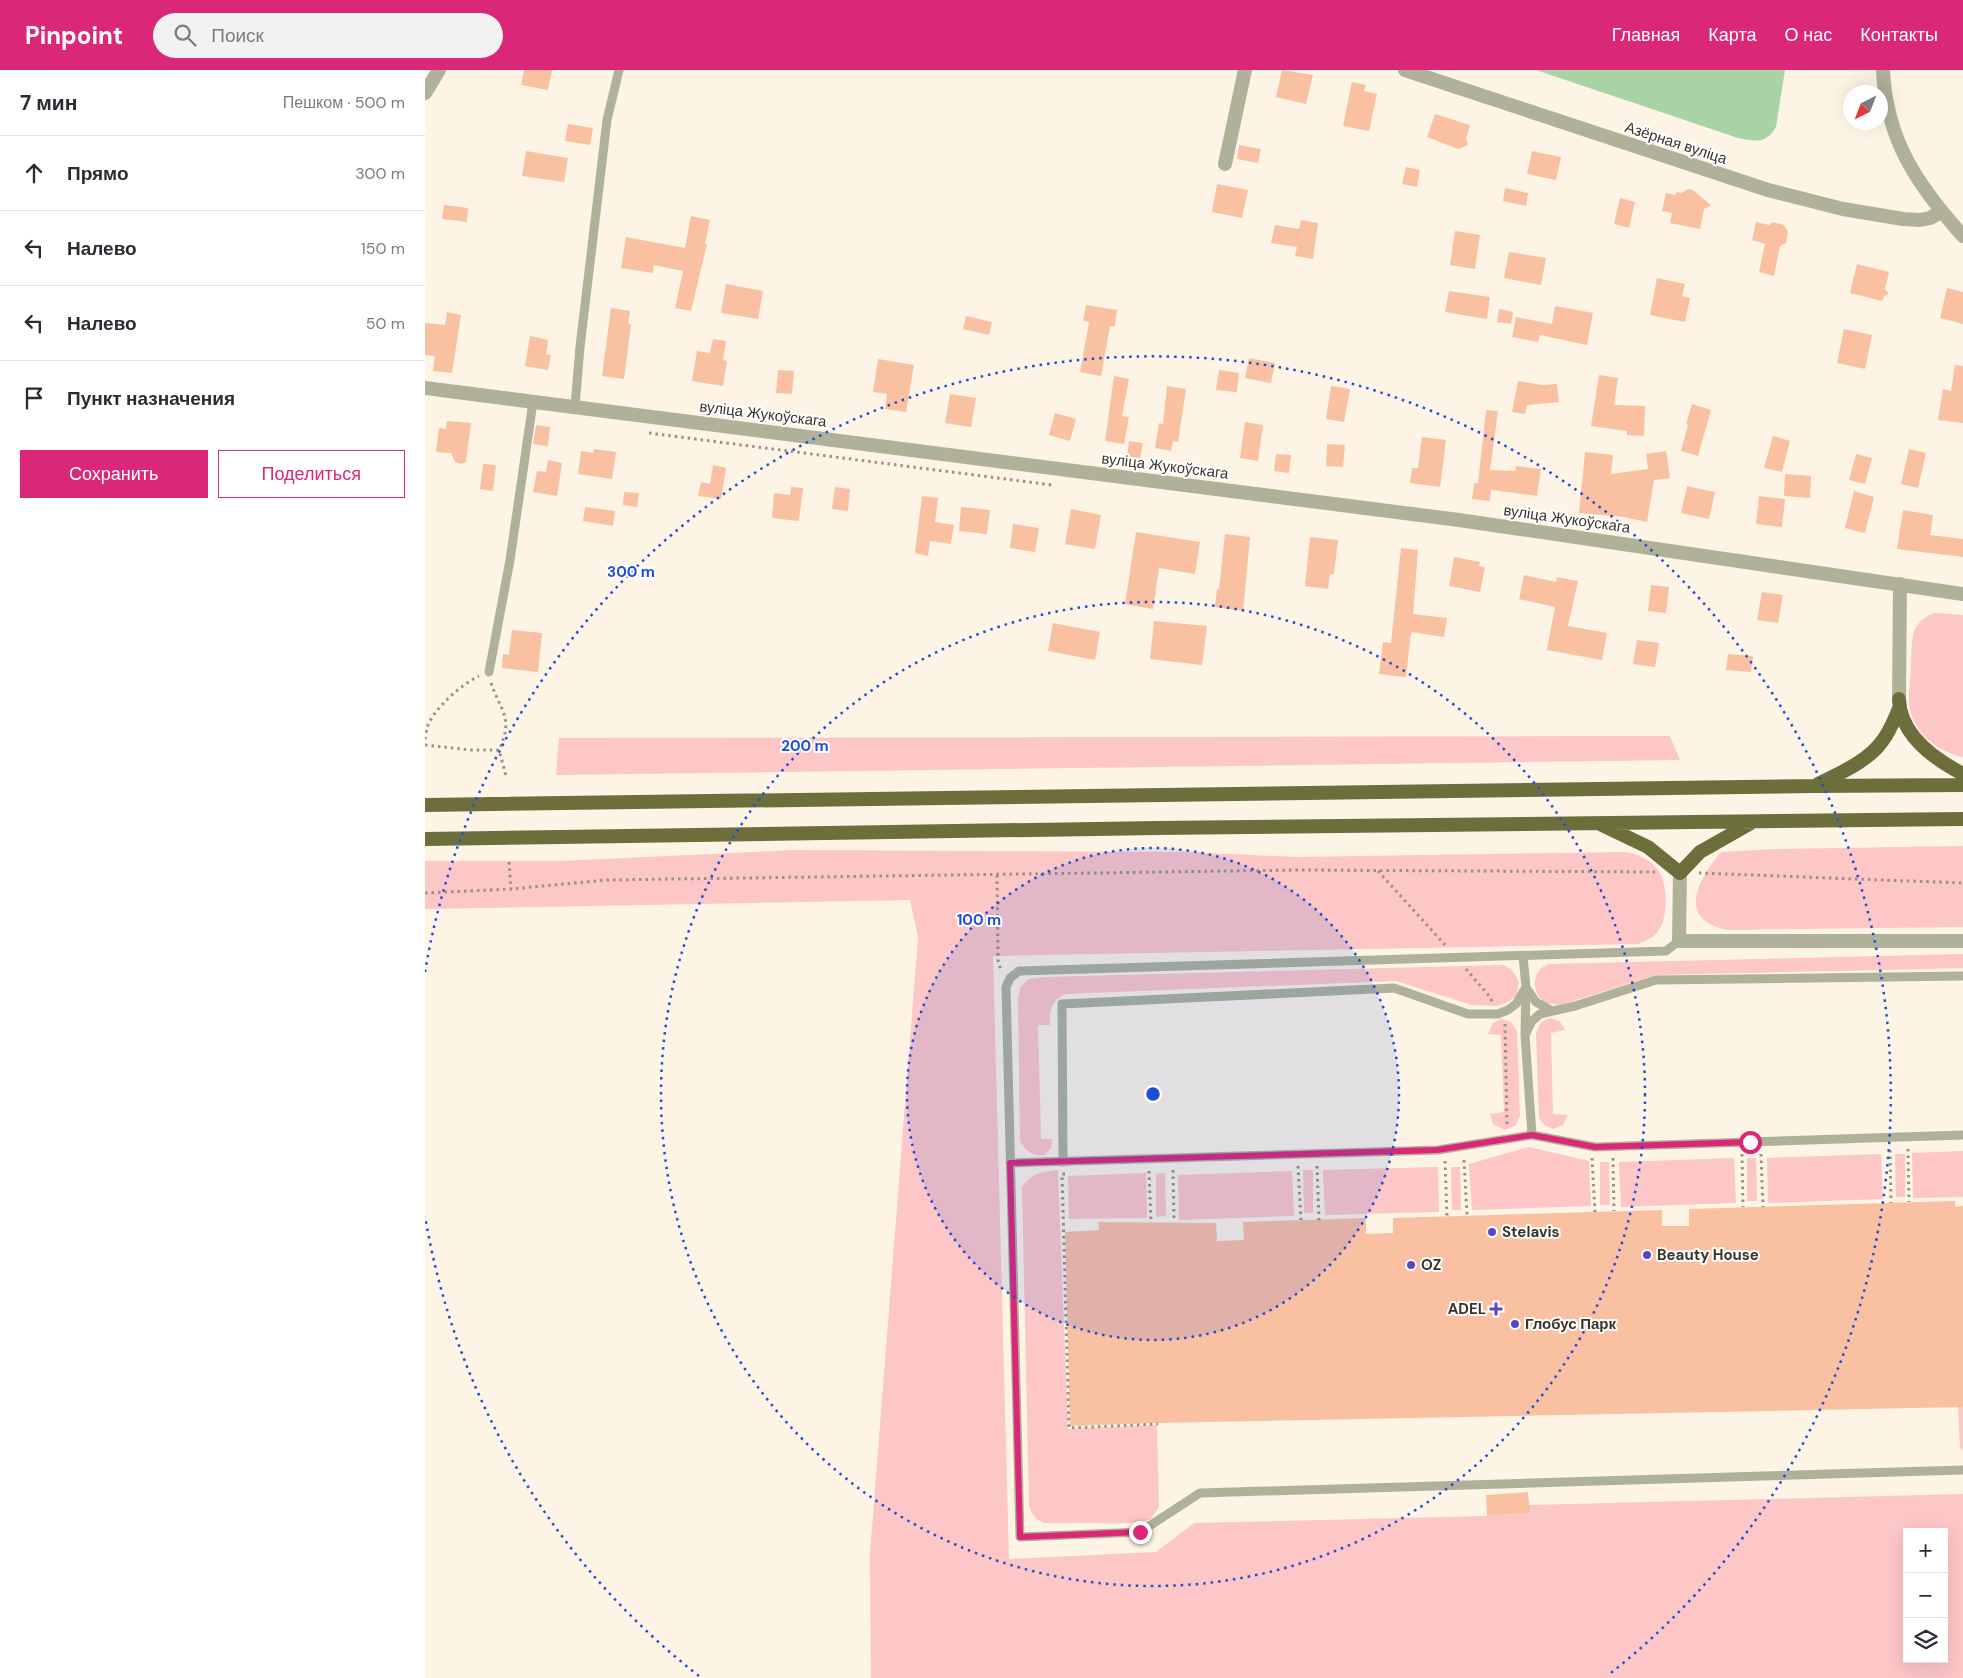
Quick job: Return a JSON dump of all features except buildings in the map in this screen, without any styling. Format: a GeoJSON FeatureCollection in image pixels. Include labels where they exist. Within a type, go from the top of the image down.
{"type":"FeatureCollection","features":[{"type":"Feature","properties":{"kind":"highway"},"geometry":{"type":"LineString","coordinates":[[1899,704],[1915,739],[1928,752],[1963,774]]}},
{"type":"Feature","properties":{"kind":"highway"},"geometry":{"type":"LineString","coordinates":[[1815,786],[1861,761],[1878,746],[1891,727],[1899,704]]}},
{"type":"Feature","properties":{"kind":"highway"},"geometry":{"type":"LineString","coordinates":[[425,805],[1963,785]]}},
{"type":"Feature","properties":{"kind":"highway"},"geometry":{"type":"LineString","coordinates":[[425,839],[1963,819]]}},
{"type":"Feature","properties":{"kind":"highway"},"geometry":{"type":"LineString","coordinates":[[1596,823],[1648,847],[1680,873],[1700,852],[1753,822]]}},
{"type":"Feature","properties":{"kind":"street"},"geometry":{"type":"LineString","coordinates":[[425,93],[439,70]]}},
{"type":"Feature","properties":{"kind":"street"},"geometry":{"type":"LineString","coordinates":[[1225,164],[1245,70]]}},
{"type":"Feature","properties":{"kind":"street","name":"Азёрная вуліца"},"geometry":{"type":"LineString","coordinates":[[1405,70],[1768,190],[1843,208],[1903,219],[1920,220],[1941,212]]}},
{"type":"Feature","properties":{"kind":"street"},"geometry":{"type":"LineString","coordinates":[[1883,70],[1891,117],[1903,154],[1920,184],[1941,212],[1963,236]]}},
{"type":"Feature","properties":{"kind":"street","name":"вуліца Жукоўскага"},"geometry":{"type":"LineString","coordinates":[[425,388],[1459,520],[1963,594]]}},
{"type":"Feature","properties":{"kind":"street"},"geometry":{"type":"LineString","coordinates":[[1899,704],[1900,584]]}},
{"type":"Feature","properties":{"kind":"street"},"geometry":{"type":"LineString","coordinates":[[1680,873],[1679,941],[1963,942]]}},
{"type":"Feature","properties":{"kind":"lane"},"geometry":{"type":"LineString","coordinates":[[575,406],[607,120],[619,70]]}},
{"type":"Feature","properties":{"kind":"lane"},"geometry":{"type":"LineString","coordinates":[[489,672],[510,560],[533,402]]}},
{"type":"Feature","properties":{"kind":"lane"},"geometry":{"type":"LineString","coordinates":[[1679,941],[1666,951],[1019,971],[1010,978],[1006,987],[1020,1537],[1140,1532],[1200,1493],[1963,1470]]}},
{"type":"Feature","properties":{"kind":"lane"},"geometry":{"type":"LineString","coordinates":[[1523,956],[1526,987],[1525,1035],[1532,1135]]}},
{"type":"Feature","properties":{"kind":"lane"},"geometry":{"type":"LineString","coordinates":[[1525,1035],[1532,1022],[1540,1014],[1575,1006],[1656,980],[1963,976]]}},
{"type":"Feature","properties":{"kind":"lane"},"geometry":{"type":"LineString","coordinates":[[1526,987],[1535,1002],[1552,1011]]}},
{"type":"Feature","properties":{"kind":"lane"},"geometry":{"type":"LineString","coordinates":[[1063,1162],[1062,1004],[1394,988],[1468,1014],[1498,1014],[1516,1004],[1526,987]]}},
{"type":"Feature","properties":{"kind":"lane"},"geometry":{"type":"LineString","coordinates":[[1010,1163],[1437,1150],[1532,1135],[1595,1147],[1963,1135]]}},
{"type":"Feature","properties":{"kind":"path"},"geometry":{"type":"LineString","coordinates":[[425,739],[427,726],[436,712],[468,681],[489,672],[506,720],[506,735],[499,750],[506,776]]}},
{"type":"Feature","properties":{"kind":"path"},"geometry":{"type":"LineString","coordinates":[[425,745],[471,750],[499,750]]}},
{"type":"Feature","properties":{"kind":"path"},"geometry":{"type":"LineString","coordinates":[[509,862],[511,889]]}},
{"type":"Feature","properties":{"kind":"path"},"geometry":{"type":"LineString","coordinates":[[425,893],[511,889],[606,880],[1299,870],[1378,872],[1660,872]]}},
{"type":"Feature","properties":{"kind":"path"},"geometry":{"type":"LineString","coordinates":[[1378,872],[1490,997],[1498,1014],[1505,1022],[1507,1126]]}},
{"type":"Feature","properties":{"kind":"path"},"geometry":{"type":"LineString","coordinates":[[1705,873],[1963,882]]}},
{"type":"Feature","properties":{"kind":"path"},"geometry":{"type":"LineString","coordinates":[[997,875],[998,960],[1006,987]]}},
{"type":"Feature","properties":{"kind":"path"},"geometry":{"type":"LineString","coordinates":[[1908,1149],[1909,1202]]}},
{"type":"Feature","properties":{"kind":"path"},"geometry":{"type":"LineString","coordinates":[[1901,1150],[1917,1149]]}},
{"type":"Feature","properties":{"kind":"path"},"geometry":{"type":"LineString","coordinates":[[1880,1150],[1892,1150],[1891,1203]]}},
{"type":"Feature","properties":{"kind":"path"},"geometry":{"type":"LineString","coordinates":[[1761,1153],[1763,1207]]}},
{"type":"Feature","properties":{"kind":"path"},"geometry":{"type":"LineString","coordinates":[[1733,1154],[1771,1153]]}},
{"type":"Feature","properties":{"kind":"path"},"geometry":{"type":"LineString","coordinates":[[1742,1154],[1743,1207]]}},
{"type":"Feature","properties":{"kind":"path"},"geometry":{"type":"LineString","coordinates":[[1583,1155],[1599,1158]]}},
{"type":"Feature","properties":{"kind":"path"},"geometry":{"type":"LineString","coordinates":[[1606,1157],[1623,1157]]}},
{"type":"Feature","properties":{"kind":"path"},"geometry":{"type":"LineString","coordinates":[[1613,1157],[1614,1211]]}},
{"type":"Feature","properties":{"kind":"path"},"geometry":{"type":"LineString","coordinates":[[1435,1161],[1473,1158]]}},
{"type":"Feature","properties":{"kind":"path"},"geometry":{"type":"LineString","coordinates":[[1592,1158],[1595,1212]]}},
{"type":"Feature","properties":{"kind":"path"},"geometry":{"type":"LineString","coordinates":[[1464,1160],[1467,1215]]}},
{"type":"Feature","properties":{"kind":"path"},"geometry":{"type":"LineString","coordinates":[[1445,1161],[1447,1216]]}},
{"type":"Feature","properties":{"kind":"path"},"geometry":{"type":"LineString","coordinates":[[1292,1166],[1317,1165],[1319,1220]]}},
{"type":"Feature","properties":{"kind":"path"},"geometry":{"type":"LineString","coordinates":[[1298,1166],[1301,1220]]}},
{"type":"Feature","properties":{"kind":"path"},"geometry":{"type":"LineString","coordinates":[[1168,1170],[1182,1170]]}},
{"type":"Feature","properties":{"kind":"path"},"geometry":{"type":"LineString","coordinates":[[1173,1170],[1174,1222]]}},
{"type":"Feature","properties":{"kind":"path"},"geometry":{"type":"LineString","coordinates":[[1139,1171],[1156,1171]]}},
{"type":"Feature","properties":{"kind":"path"},"geometry":{"type":"LineString","coordinates":[[1149,1171],[1151,1222]]}},
{"type":"Feature","properties":{"kind":"path"},"geometry":{"type":"LineString","coordinates":[[1072,1174],[1062,1174],[1069,1428],[1157,1424]]}},
{"type":"Feature","properties":{"kind":"shaded area"},"geometry":{"type":"Polygon","coordinates":[[[1536,70],[1785,70],[1776,127],[1768,137],[1755,141],[1738,138],[1536,70]]]}},
{"type":"Feature","properties":{"kind":"shaded area"},"geometry":{"type":"Polygon","coordinates":[[[1934,613],[1963,615],[1963,757],[1944,750],[1927,739],[1915,723],[1911,713],[1909,694],[1912,640],[1920,622],[1934,613]]]}},
{"type":"Feature","properties":{"kind":"shaded area"},"geometry":{"type":"Polygon","coordinates":[[[1670,736],[1680,760],[556,775],[559,738],[1670,736]]]}},
{"type":"Feature","properties":{"kind":"shaded area"},"geometry":{"type":"Polygon","coordinates":[[[1963,846],[1963,927],[1726,930],[1708,923],[1700,915],[1696,907],[1699,887],[1721,852],[1776,849],[1963,846]]]}},
{"type":"Feature","properties":{"kind":"shaded area"},"geometry":{"type":"Polygon","coordinates":[[[796,850],[1185,852],[1295,857],[1627,852],[1647,860],[1657,869],[1664,883],[1665,912],[1660,929],[1655,935],[1638,944],[993,956],[1009,1559],[1156,1552],[1194,1523],[1487,1516],[1529,1513],[1529,1505],[1963,1494],[1963,1678],[871,1678],[870,1554],[918,937],[910,900],[425,909],[425,861],[560,861],[796,850]]]}},
{"type":"Feature","properties":{"kind":"shaded area"},"geometry":{"type":"Polygon","coordinates":[[[1963,954],[1963,968],[1656,975],[1560,1005],[1547,1003],[1541,999],[1535,988],[1536,976],[1543,967],[1549,964],[1963,954]]]}},
{"type":"Feature","properties":{"kind":"shaded area"},"geometry":{"type":"Polygon","coordinates":[[[1503,965],[1511,969],[1519,983],[1516,996],[1506,1003],[1497,1006],[1472,1005],[1396,981],[1065,994],[1052,1006],[1050,1025],[1038,1025],[1041,1139],[1052,1139],[1051,1149],[1044,1155],[1036,1155],[1027,1151],[1020,1141],[1018,998],[1020,988],[1028,979],[1503,965]]]}},
{"type":"Feature","properties":{"kind":"shaded area"},"geometry":{"type":"Polygon","coordinates":[[[1550,1018],[1560,1021],[1565,1030],[1551,1033],[1553,1114],[1568,1115],[1563,1125],[1553,1129],[1544,1125],[1539,1118],[1536,1033],[1541,1022],[1550,1018]]]}},
{"type":"Feature","properties":{"kind":"shaded area"},"geometry":{"type":"Polygon","coordinates":[[[1502,1019],[1511,1022],[1517,1031],[1520,1116],[1515,1126],[1505,1130],[1493,1124],[1490,1114],[1504,1112],[1501,1035],[1488,1034],[1493,1023],[1502,1019]]]}},
{"type":"Feature","properties":{"kind":"shaded area"},"geometry":{"type":"Polygon","coordinates":[[[1529,1147],[1589,1161],[1591,1206],[1472,1210],[1469,1164],[1529,1147]]]}},
{"type":"Feature","properties":{"kind":"shaded area"},"geometry":{"type":"Polygon","coordinates":[[[1963,1151],[1963,1197],[1913,1198],[1912,1153],[1963,1151]]]}},
{"type":"Feature","properties":{"kind":"shaded area"},"geometry":{"type":"Polygon","coordinates":[[[1881,1154],[1883,1199],[1768,1203],[1767,1158],[1881,1154]]]}},
{"type":"Feature","properties":{"kind":"shaded area"},"geometry":{"type":"Polygon","coordinates":[[[1895,1154],[1905,1154],[1905,1197],[1896,1197],[1895,1154]]]}},
{"type":"Feature","properties":{"kind":"shaded area"},"geometry":{"type":"Polygon","coordinates":[[[1734,1158],[1736,1203],[1621,1207],[1619,1162],[1734,1158]]]}},
{"type":"Feature","properties":{"kind":"shaded area"},"geometry":{"type":"Polygon","coordinates":[[[1747,1158],[1756,1158],[1757,1201],[1747,1201],[1747,1158]]]}},
{"type":"Feature","properties":{"kind":"shaded area"},"geometry":{"type":"Polygon","coordinates":[[[1600,1162],[1609,1162],[1610,1205],[1600,1205],[1600,1162]]]}},
{"type":"Feature","properties":{"kind":"shaded area"},"geometry":{"type":"Polygon","coordinates":[[[1438,1167],[1439,1212],[1325,1215],[1323,1170],[1438,1167]]]}},
{"type":"Feature","properties":{"kind":"shaded area"},"geometry":{"type":"Polygon","coordinates":[[[1451,1167],[1460,1167],[1461,1210],[1452,1210],[1451,1167]]]}},
{"type":"Feature","properties":{"kind":"shaded area"},"geometry":{"type":"Polygon","coordinates":[[[1058,1170],[1068,1429],[1157,1425],[1159,1507],[1150,1520],[1128,1523],[1044,1523],[1034,1516],[1029,1505],[1022,1187],[1030,1178],[1038,1174],[1058,1170]]]}},
{"type":"Feature","properties":{"kind":"shaded area"},"geometry":{"type":"Polygon","coordinates":[[[1303,1170],[1313,1170],[1313,1213],[1304,1213],[1303,1170]]]}},
{"type":"Feature","properties":{"kind":"shaded area"},"geometry":{"type":"Polygon","coordinates":[[[1292,1171],[1294,1216],[1179,1220],[1178,1175],[1292,1171]]]}},
{"type":"Feature","properties":{"kind":"shaded area"},"geometry":{"type":"Polygon","coordinates":[[[1146,1173],[1147,1218],[1069,1219],[1068,1176],[1146,1173]]]}},
{"type":"Feature","properties":{"kind":"shaded area"},"geometry":{"type":"Polygon","coordinates":[[[1165,1173],[1166,1216],[1156,1217],[1156,1174],[1165,1173]]]}},
{"type":"Feature","properties":{"kind":"shaded area"},"geometry":{"type":"Polygon","coordinates":[[[1958,1407],[1963,1407],[1963,1451],[1960,1447],[1958,1407]]]}},
{"type":"Feature","properties":{"kind":"place","name":"Stelavis"},"geometry":{"type":"Point","coordinates":[1492,1232]}},
{"type":"Feature","properties":{"kind":"place","name":"Beauty House"},"geometry":{"type":"Point","coordinates":[1647,1255]}},
{"type":"Feature","properties":{"kind":"place","name":"OZ"},"geometry":{"type":"Point","coordinates":[1411,1265]}},
{"type":"Feature","properties":{"kind":"place","name":"ADEL"},"geometry":{"type":"Point","coordinates":[1496,1309]}},
{"type":"Feature","properties":{"kind":"place","name":"Глобус Парк"},"geometry":{"type":"Point","coordinates":[1515,1324]}},
{"type":"Feature","properties":{"kind":"route"},"geometry":{"type":"LineString","coordinates":[[1140,1532],[1020,1537],[1010,1163],[1437,1150],[1532,1135],[1595,1147],[1750,1142]]}}]}
